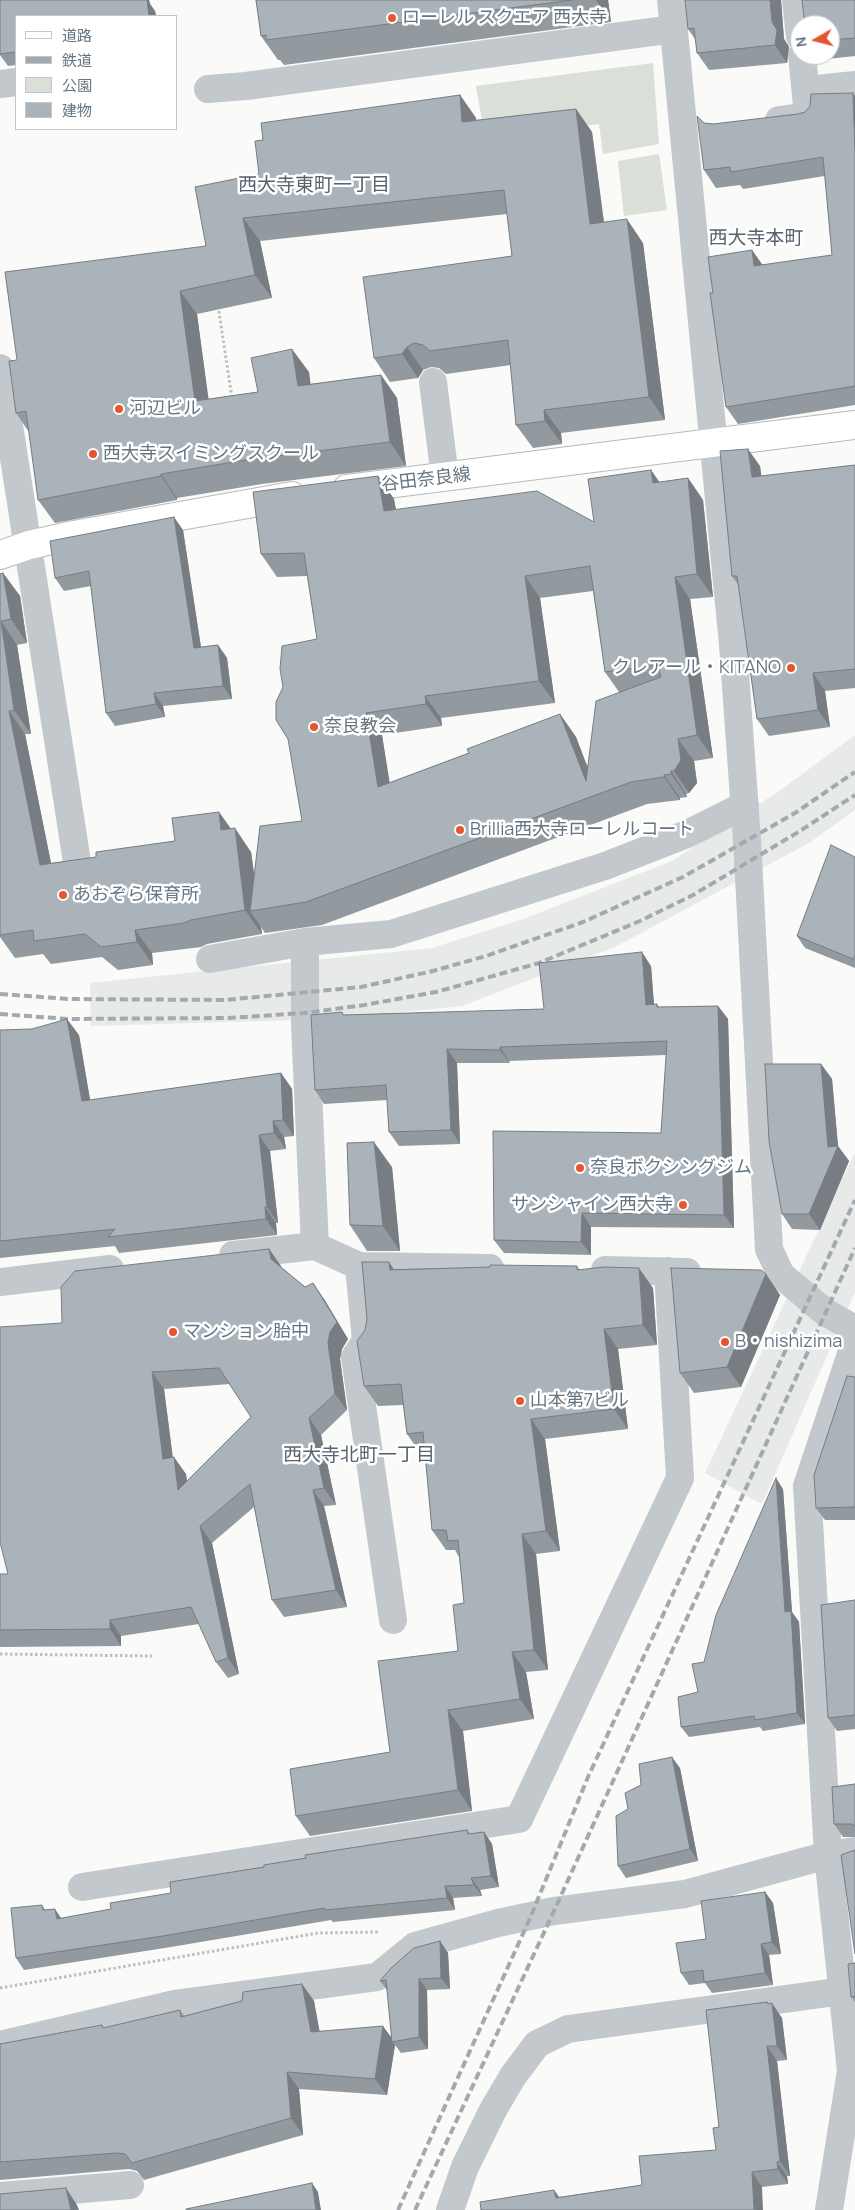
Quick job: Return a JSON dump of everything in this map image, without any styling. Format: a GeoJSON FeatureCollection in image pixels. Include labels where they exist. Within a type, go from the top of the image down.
{"type":"FeatureCollection","features":[{"type":"Feature","properties":{"kind":"main road","name":"谷田奈良線"},"geometry":{"type":"LineString","coordinates":[[0,555],[29,545],[265,500],[855,425]]}},
{"type":"Feature","properties":{"kind":"street"},"geometry":{"type":"LineString","coordinates":[[671,0],[733,645],[769,1249],[781,1275],[825,1312],[855,1329]]}},
{"type":"Feature","properties":{"kind":"street"},"geometry":{"type":"LineString","coordinates":[[796,0],[798,15]]}},
{"type":"Feature","properties":{"kind":"street"},"geometry":{"type":"LineString","coordinates":[[208,90],[674,29]]}},
{"type":"Feature","properties":{"kind":"street"},"geometry":{"type":"LineString","coordinates":[[751,123],[808,116],[803,65]]}},
{"type":"Feature","properties":{"kind":"street"},"geometry":{"type":"LineString","coordinates":[[0,84],[15,82]]}},
{"type":"Feature","properties":{"kind":"street"},"geometry":{"type":"LineString","coordinates":[[806,90],[855,85]]}},
{"type":"Feature","properties":{"kind":"street"},"geometry":{"type":"LineString","coordinates":[[0,368],[29,545],[76,862]]}},
{"type":"Feature","properties":{"kind":"street"},"geometry":{"type":"LineString","coordinates":[[433,382],[445,477]]}},
{"type":"Feature","properties":{"kind":"street"},"geometry":{"type":"LineString","coordinates":[[210,960],[305,942],[391,934],[605,866],[687,834],[744,805]]}},
{"type":"Feature","properties":{"kind":"street"},"geometry":{"type":"LineString","coordinates":[[305,942],[305,1025],[316,1246]]}},
{"type":"Feature","properties":{"kind":"street"},"geometry":{"type":"LineString","coordinates":[[207,1258],[316,1246],[359,1266],[519,1269]]}},
{"type":"Feature","properties":{"kind":"street"},"geometry":{"type":"LineString","coordinates":[[0,1282],[138,1266]]}},
{"type":"Feature","properties":{"kind":"street"},"geometry":{"type":"LineString","coordinates":[[359,1266],[366,1341],[355,1357],[393,1620]]}},
{"type":"Feature","properties":{"kind":"street"},"geometry":{"type":"LineString","coordinates":[[579,1270],[715,1273]]}},
{"type":"Feature","properties":{"kind":"street"},"geometry":{"type":"LineString","coordinates":[[82,1887],[519,1819],[680,1478],[668,1271]]}},
{"type":"Feature","properties":{"kind":"street"},"geometry":{"type":"LineString","coordinates":[[753,1274],[781,1275]]}},
{"type":"Feature","properties":{"kind":"street"},"geometry":{"type":"LineString","coordinates":[[829,2210],[853,2071],[842,1991],[828,1855],[807,1486],[855,1342]]}},
{"type":"Feature","properties":{"kind":"street"},"geometry":{"type":"LineString","coordinates":[[0,2045],[175,2004],[377,1977],[415,1946],[498,1923],[554,1911],[686,1894],[828,1855],[855,1851]]}},
{"type":"Feature","properties":{"kind":"street"},"geometry":{"type":"LineString","coordinates":[[450,2210],[465,2167],[493,2110],[513,2076],[537,2044],[568,2029],[842,1991]]}},
{"type":"Feature","properties":{"kind":"street"},"geometry":{"type":"LineString","coordinates":[[0,2196],[130,2185]]}},
{"type":"Feature","properties":{"kind":"path"},"geometry":{"type":"LineString","coordinates":[[217,297],[233,405]]}},
{"type":"Feature","properties":{"kind":"path"},"geometry":{"type":"LineString","coordinates":[[0,1654],[152,1656]]}},
{"type":"Feature","properties":{"kind":"path"},"geometry":{"type":"LineString","coordinates":[[0,1988],[318,1933],[387,1932],[401,1936],[415,1946]]}},
{"type":"Feature","properties":{"kind":"shaded area"},"geometry":{"type":"Polygon","coordinates":[[[855,735],[855,810],[809,843],[615,947],[462,1006],[335,1019],[91,1026],[90,983],[432,948],[523,919],[672,861],[782,789],[855,735]]]}},
{"type":"Feature","properties":{"kind":"shaded area"},"geometry":{"type":"Polygon","coordinates":[[[855,1152],[855,1292],[762,1504],[705,1473],[855,1152]]]}},
{"type":"Feature","properties":{"kind":"green space"},"geometry":{"type":"Polygon","coordinates":[[[653,63],[659,144],[603,154],[599,124],[485,138],[476,86],[653,63]]]}},
{"type":"Feature","properties":{"kind":"green space"},"geometry":{"type":"Polygon","coordinates":[[[659,154],[667,210],[624,216],[618,161],[659,154]]]}},
{"type":"Feature","properties":{"kind":"building"},"geometry":{"type":"Polygon","coordinates":[[[0,0],[147,0],[149,15],[15,15],[15,52],[0,54],[0,0]]]}},
{"type":"Feature","properties":{"kind":"building"},"geometry":{"type":"Polygon","coordinates":[[[256,0],[572,0],[266,40],[266,35],[261,36],[256,0]]]}},
{"type":"Feature","properties":{"kind":"building"},"geometry":{"type":"Polygon","coordinates":[[[685,0],[770,0],[772,22],[777,30],[775,45],[697,53],[694,28],[688,29],[685,0]]]}},
{"type":"Feature","properties":{"kind":"building"},"geometry":{"type":"Polygon","coordinates":[[[802,0],[855,0],[855,38],[840,39],[840,15],[804,15],[802,0]]]}},
{"type":"Feature","properties":{"kind":"building"},"geometry":{"type":"Polygon","coordinates":[[[853,93],[855,153],[855,386],[726,407],[710,293],[713,293],[708,257],[752,250],[754,266],[832,255],[823,157],[731,172],[730,167],[704,170],[697,116],[704,123],[713,124],[798,114],[805,112],[810,106],[811,94],[853,93]]]}},
{"type":"Feature","properties":{"kind":"building"},"geometry":{"type":"Polygon","coordinates":[[[460,95],[462,122],[576,109],[590,224],[627,219],[649,397],[544,410],[545,421],[516,425],[508,340],[430,351],[423,345],[414,343],[407,347],[402,354],[374,358],[363,277],[512,256],[504,190],[243,218],[255,275],[180,291],[195,401],[258,392],[251,358],[292,349],[298,386],[381,375],[390,442],[246,460],[161,474],[161,476],[38,500],[26,411],[16,413],[9,361],[17,360],[5,272],[206,246],[195,187],[259,174],[255,141],[263,140],[261,123],[460,95]]]}},
{"type":"Feature","properties":{"kind":"building"},"geometry":{"type":"Polygon","coordinates":[[[748,449],[752,477],[855,465],[855,669],[813,673],[818,710],[757,719],[737,576],[732,576],[720,451],[748,449]]]}},
{"type":"Feature","properties":{"kind":"building"},"geometry":{"type":"Polygon","coordinates":[[[651,470],[653,483],[688,478],[697,574],[675,577],[697,735],[678,739],[681,760],[674,771],[671,771],[671,774],[664,775],[664,777],[631,782],[306,902],[250,911],[260,826],[302,821],[288,739],[276,720],[276,702],[283,687],[280,669],[282,646],[317,639],[304,553],[261,554],[253,492],[378,476],[384,511],[537,491],[594,522],[588,479],[651,470]],[[590,566],[525,576],[539,681],[425,696],[426,704],[366,713],[378,787],[469,753],[467,749],[560,714],[586,781],[596,701],[661,677],[658,665],[605,672],[590,566]]]}},
{"type":"Feature","properties":{"kind":"building"},"geometry":{"type":"Polygon","coordinates":[[[174,517],[194,648],[218,645],[223,686],[154,693],[156,704],[106,713],[89,571],[55,578],[50,541],[174,517]]]}},
{"type":"Feature","properties":{"kind":"building"},"geometry":{"type":"Polygon","coordinates":[[[3,573],[11,619],[1,621],[14,710],[9,711],[40,865],[96,857],[96,852],[175,841],[172,818],[219,812],[221,830],[235,828],[245,910],[184,923],[135,930],[137,942],[101,947],[85,934],[34,941],[33,930],[0,935],[0,574],[3,573]]]}},
{"type":"Feature","properties":{"kind":"building"},"geometry":{"type":"Polygon","coordinates":[[[831,845],[855,857],[855,955],[853,959],[797,936],[831,845]]]}},
{"type":"Feature","properties":{"kind":"building"},"geometry":{"type":"Polygon","coordinates":[[[642,952],[646,1005],[657,1004],[657,1007],[718,1006],[724,1215],[582,1213],[581,1242],[494,1240],[493,1131],[661,1133],[667,1041],[500,1047],[500,1050],[447,1049],[451,1130],[389,1132],[386,1085],[315,1090],[311,1015],[342,1012],[343,1015],[544,1009],[539,963],[642,952]]]}},
{"type":"Feature","properties":{"kind":"building"},"geometry":{"type":"Polygon","coordinates":[[[67,1019],[82,1101],[281,1073],[283,1120],[273,1121],[274,1133],[259,1135],[267,1207],[265,1207],[266,1219],[108,1237],[115,1229],[0,1241],[0,1030],[32,1029],[67,1019]]]}},
{"type":"Feature","properties":{"kind":"building"},"geometry":{"type":"Polygon","coordinates":[[[765,1064],[821,1064],[828,1147],[838,1146],[809,1214],[782,1214],[769,1141],[765,1064]]]}},
{"type":"Feature","properties":{"kind":"building"},"geometry":{"type":"Polygon","coordinates":[[[374,1142],[383,1226],[350,1225],[347,1143],[374,1142]]]}},
{"type":"Feature","properties":{"kind":"building"},"geometry":{"type":"Polygon","coordinates":[[[269,1249],[271,1259],[305,1287],[313,1283],[337,1322],[330,1332],[328,1343],[335,1394],[309,1418],[324,1488],[313,1490],[336,1590],[272,1600],[250,1484],[200,1526],[228,1658],[216,1662],[191,1607],[110,1620],[110,1629],[0,1630],[0,1574],[8,1574],[0,1542],[0,1327],[62,1323],[61,1287],[75,1271],[269,1249]],[[219,1368],[152,1372],[163,1459],[174,1457],[178,1490],[251,1417],[219,1368]]]}},
{"type":"Feature","properties":{"kind":"building"},"geometry":{"type":"Polygon","coordinates":[[[362,1262],[389,1262],[390,1270],[490,1267],[490,1265],[577,1266],[577,1270],[604,1267],[639,1268],[643,1325],[604,1329],[614,1409],[531,1419],[546,1531],[522,1534],[534,1650],[512,1652],[520,1699],[448,1710],[458,1790],[296,1816],[290,1769],[390,1752],[378,1661],[458,1651],[453,1605],[464,1603],[458,1540],[448,1541],[446,1530],[432,1530],[423,1432],[407,1434],[401,1384],[364,1386],[357,1341],[365,1330],[367,1319],[362,1262]]]}},
{"type":"Feature","properties":{"kind":"building","name":"B・nishizima"},"geometry":{"type":"Polygon","coordinates":[[[671,1268],[761,1270],[766,1274],[727,1367],[680,1373],[671,1268]]]}},
{"type":"Feature","properties":{"kind":"building"},"geometry":{"type":"Polygon","coordinates":[[[847,1376],[855,1377],[855,1507],[816,1508],[814,1475],[847,1376]]]}},
{"type":"Feature","properties":{"kind":"building"},"geometry":{"type":"Polygon","coordinates":[[[776,1478],[785,1612],[791,1611],[797,1713],[755,1720],[754,1716],[681,1727],[678,1697],[698,1692],[692,1664],[704,1662],[716,1615],[776,1478]]]}},
{"type":"Feature","properties":{"kind":"building"},"geometry":{"type":"Polygon","coordinates":[[[855,1600],[855,1715],[828,1718],[821,1605],[855,1600]]]}},
{"type":"Feature","properties":{"kind":"building"},"geometry":{"type":"Polygon","coordinates":[[[672,1757],[690,1849],[618,1866],[616,1816],[628,1809],[625,1793],[641,1785],[639,1764],[672,1757]]]}},
{"type":"Feature","properties":{"kind":"building"},"geometry":{"type":"Polygon","coordinates":[[[855,1784],[855,1826],[852,1824],[834,1824],[832,1787],[855,1784]]]}},
{"type":"Feature","properties":{"kind":"building"},"geometry":{"type":"Polygon","coordinates":[[[467,1830],[468,1834],[484,1832],[491,1876],[471,1878],[474,1885],[445,1886],[447,1898],[325,1910],[324,1908],[163,1936],[16,1958],[11,1908],[42,1905],[43,1910],[55,1909],[57,1919],[111,1909],[110,1903],[171,1893],[170,1882],[264,1867],[264,1865],[306,1858],[305,1855],[467,1830]]]}},
{"type":"Feature","properties":{"kind":"building"},"geometry":{"type":"Polygon","coordinates":[[[855,1850],[855,1954],[841,1855],[855,1850]]]}},
{"type":"Feature","properties":{"kind":"building"},"geometry":{"type":"Polygon","coordinates":[[[765,1892],[772,1942],[761,1944],[765,1973],[704,1982],[703,1970],[681,1973],[676,1943],[706,1939],[701,1901],[765,1892]]]}},
{"type":"Feature","properties":{"kind":"building"},"geometry":{"type":"Polygon","coordinates":[[[440,1941],[441,1978],[419,1979],[419,2037],[392,2042],[386,1980],[380,1981],[391,1968],[414,1948],[440,1941]]]}},
{"type":"Feature","properties":{"kind":"building"},"geometry":{"type":"Polygon","coordinates":[[[855,1963],[855,1996],[851,1997],[848,1964],[855,1963]]]}},
{"type":"Feature","properties":{"kind":"building"},"geometry":{"type":"Polygon","coordinates":[[[302,1984],[311,2032],[383,2026],[375,2079],[287,2072],[291,2118],[132,2163],[125,2154],[117,2153],[0,2162],[0,2044],[102,2025],[103,2028],[180,2010],[181,2017],[242,2001],[243,1992],[302,1984]]]}},
{"type":"Feature","properties":{"kind":"building"},"geometry":{"type":"Polygon","coordinates":[[[767,2002],[768,2004],[772,2003],[777,2046],[767,2046],[780,2161],[777,2162],[778,2169],[752,2172],[754,2210],[481,2210],[480,2202],[554,2190],[556,2198],[642,2185],[639,2156],[716,2150],[713,2128],[719,2127],[706,2010],[767,2002]]]}},
{"type":"Feature","properties":{"kind":"building"},"geometry":{"type":"Polygon","coordinates":[[[312,2183],[316,2210],[186,2210],[186,2209],[312,2183]]]}},
{"type":"Feature","properties":{"kind":"building"},"geometry":{"type":"Polygon","coordinates":[[[66,2188],[71,2210],[0,2210],[0,2194],[66,2188]]]}},
{"type":"Feature","properties":{"kind":"railway"},"geometry":{"type":"LineString","coordinates":[[0,994],[69,999],[225,1000],[361,987],[433,971],[486,956],[583,922],[683,877],[795,813],[855,772]]}},
{"type":"Feature","properties":{"kind":"railway"},"geometry":{"type":"LineString","coordinates":[[0,1014],[68,1019],[227,1018],[305,1013],[436,992],[539,963],[640,921],[693,895],[800,831],[855,795]]}},
{"type":"Feature","properties":{"kind":"railway"},"geometry":{"type":"LineString","coordinates":[[398,2210],[531,1916],[588,1777],[855,1200]]}},
{"type":"Feature","properties":{"kind":"railway"},"geometry":{"type":"LineString","coordinates":[[415,2210],[554,1911],[855,1248]]}},
{"type":"Feature","properties":{"kind":"place","name":"ローレル スクエア 西大寺"},"geometry":{"type":"Point","coordinates":[392,18]}},
{"type":"Feature","properties":{"kind":"place","name":"河辺ビル"},"geometry":{"type":"Point","coordinates":[119,409]}},
{"type":"Feature","properties":{"kind":"place","name":"西大寺スイミングスクール"},"geometry":{"type":"Point","coordinates":[93,454]}},
{"type":"Feature","properties":{"kind":"place","name":"クレアール・KITANO"},"geometry":{"type":"Point","coordinates":[791,668]}},
{"type":"Feature","properties":{"kind":"place","name":"奈良教会"},"geometry":{"type":"Point","coordinates":[314,727]}},
{"type":"Feature","properties":{"kind":"place","name":"Brillia西大寺ローレルコート"},"geometry":{"type":"Point","coordinates":[460,830]}},
{"type":"Feature","properties":{"kind":"place","name":"あおぞら保育所"},"geometry":{"type":"Point","coordinates":[63,895]}},
{"type":"Feature","properties":{"kind":"place","name":"奈良ボクシングジム"},"geometry":{"type":"Point","coordinates":[580,1168]}},
{"type":"Feature","properties":{"kind":"place","name":"サンシャイン西大寺"},"geometry":{"type":"Point","coordinates":[683,1205]}},
{"type":"Feature","properties":{"kind":"place","name":"マンション胎中"},"geometry":{"type":"Point","coordinates":[173,1332]}},
{"type":"Feature","properties":{"kind":"place","name":"B・nishizima"},"geometry":{"type":"Point","coordinates":[725,1342]}},
{"type":"Feature","properties":{"kind":"place","name":"山本第7ビル"},"geometry":{"type":"Point","coordinates":[520,1401]}},
{"type":"Feature","properties":{"kind":"district","name":"西大寺東町一丁目"},"geometry":{"type":"Point","coordinates":[314,186]}},
{"type":"Feature","properties":{"kind":"district","name":"西大寺本町"},"geometry":{"type":"Point","coordinates":[756,239]}},
{"type":"Feature","properties":{"kind":"district","name":"西大寺北町一丁目"},"geometry":{"type":"Point","coordinates":[359,1456]}}]}
